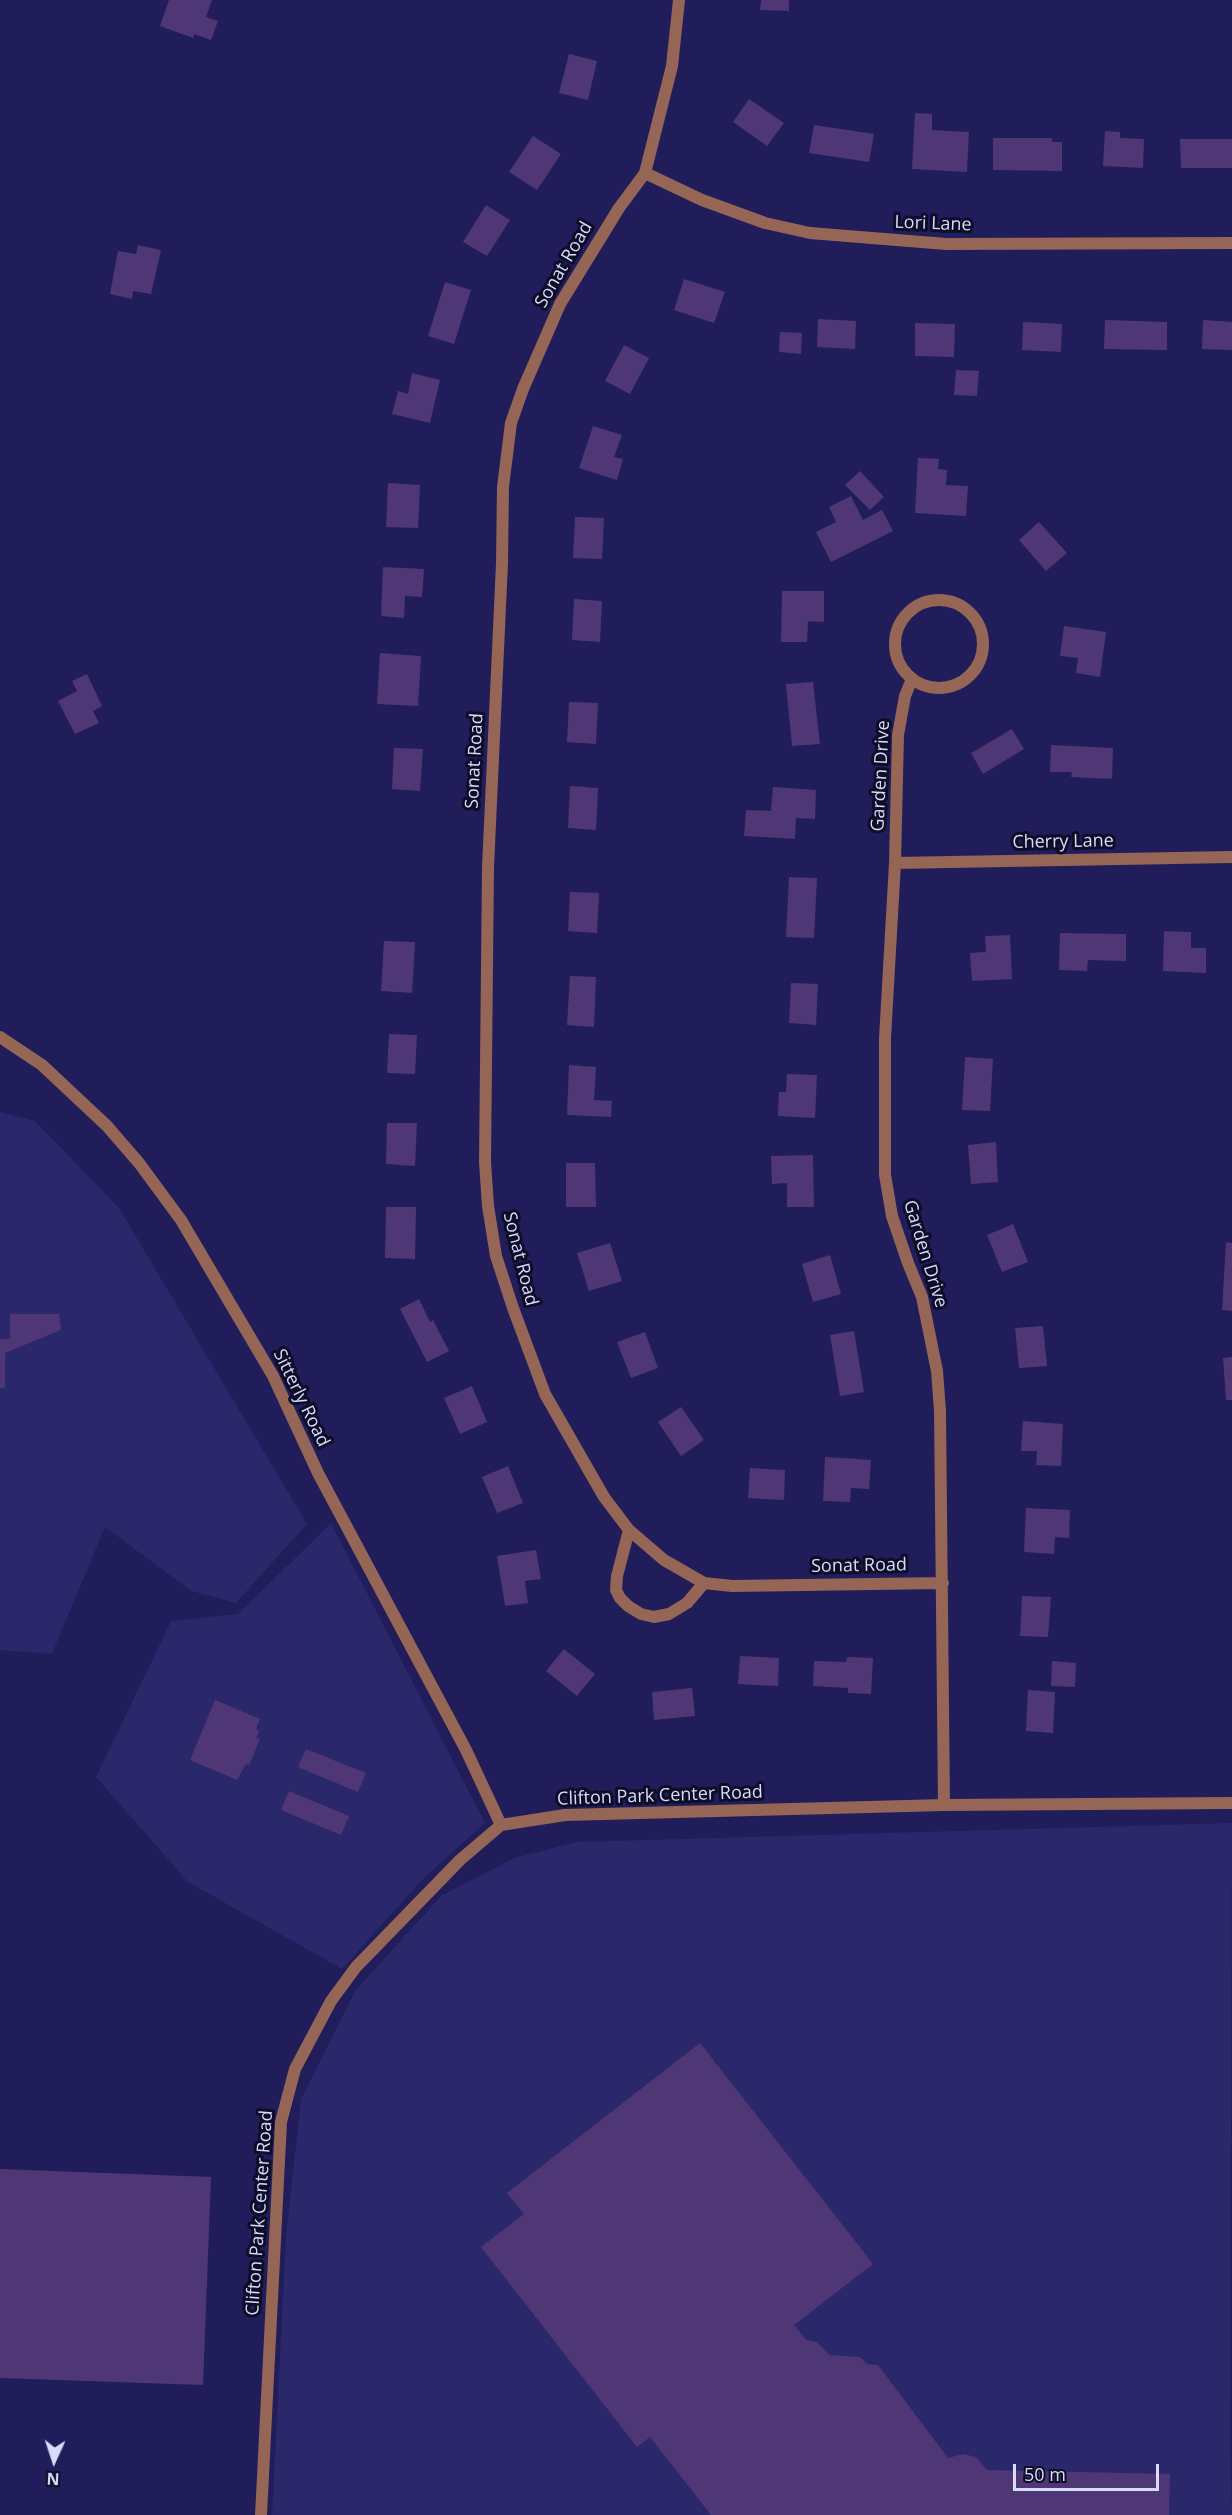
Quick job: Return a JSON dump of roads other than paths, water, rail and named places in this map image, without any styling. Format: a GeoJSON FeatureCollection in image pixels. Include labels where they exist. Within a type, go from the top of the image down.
{"type":"FeatureCollection","features":[{"type":"Feature","properties":{"kind":"street","name":"Sonat Road"},"geometry":{"type":"LineString","coordinates":[[679,0],[672,66],[645,173],[619,208],[560,304],[523,389],[512,423],[503,487],[487,914],[485,1162],[488,1206],[496,1256],[545,1394],[604,1497],[630,1530],[664,1560],[704,1583],[732,1586],[943,1583]]}},
{"type":"Feature","properties":{"kind":"street","name":"Lori Lane"},"geometry":{"type":"LineString","coordinates":[[645,173],[702,201],[765,223],[810,233],[946,244],[1232,243]]}},
{"type":"Feature","properties":{"kind":"street"},"geometry":{"type":"LineString","coordinates":[[931,600],[953,601],[972,613],[983,634],[984,646],[982,658],[968,677],[958,684],[934,688],[912,679],[898,661],[896,650],[898,628],[903,618],[920,604],[931,600]]}},
{"type":"Feature","properties":{"kind":"street","name":"Garden Drive"},"geometry":{"type":"LineString","coordinates":[[912,679],[905,696],[898,735],[895,863],[885,1038],[885,1175],[892,1216],[922,1297],[937,1371],[940,1411],[945,1805]]}},
{"type":"Feature","properties":{"kind":"street","name":"Cherry Lane"},"geometry":{"type":"LineString","coordinates":[[895,863],[1232,857]]}},
{"type":"Feature","properties":{"kind":"street","name":"Sitterly Road"},"geometry":{"type":"LineString","coordinates":[[0,1037],[42,1065],[106,1126],[139,1163],[181,1220],[273,1376],[318,1473],[466,1750],[501,1825]]}},
{"type":"Feature","properties":{"kind":"street"},"geometry":{"type":"LineString","coordinates":[[630,1530],[616,1576],[616,1590],[628,1606],[640,1614],[654,1617],[669,1614],[687,1603],[704,1583]]}},
{"type":"Feature","properties":{"kind":"street","name":"Clifton Park Center Road"},"geometry":{"type":"LineString","coordinates":[[261,2515],[281,2122],[295,2069],[331,2001],[356,1967],[460,1860],[501,1825],[565,1815],[945,1805],[1232,1803]]}}]}
